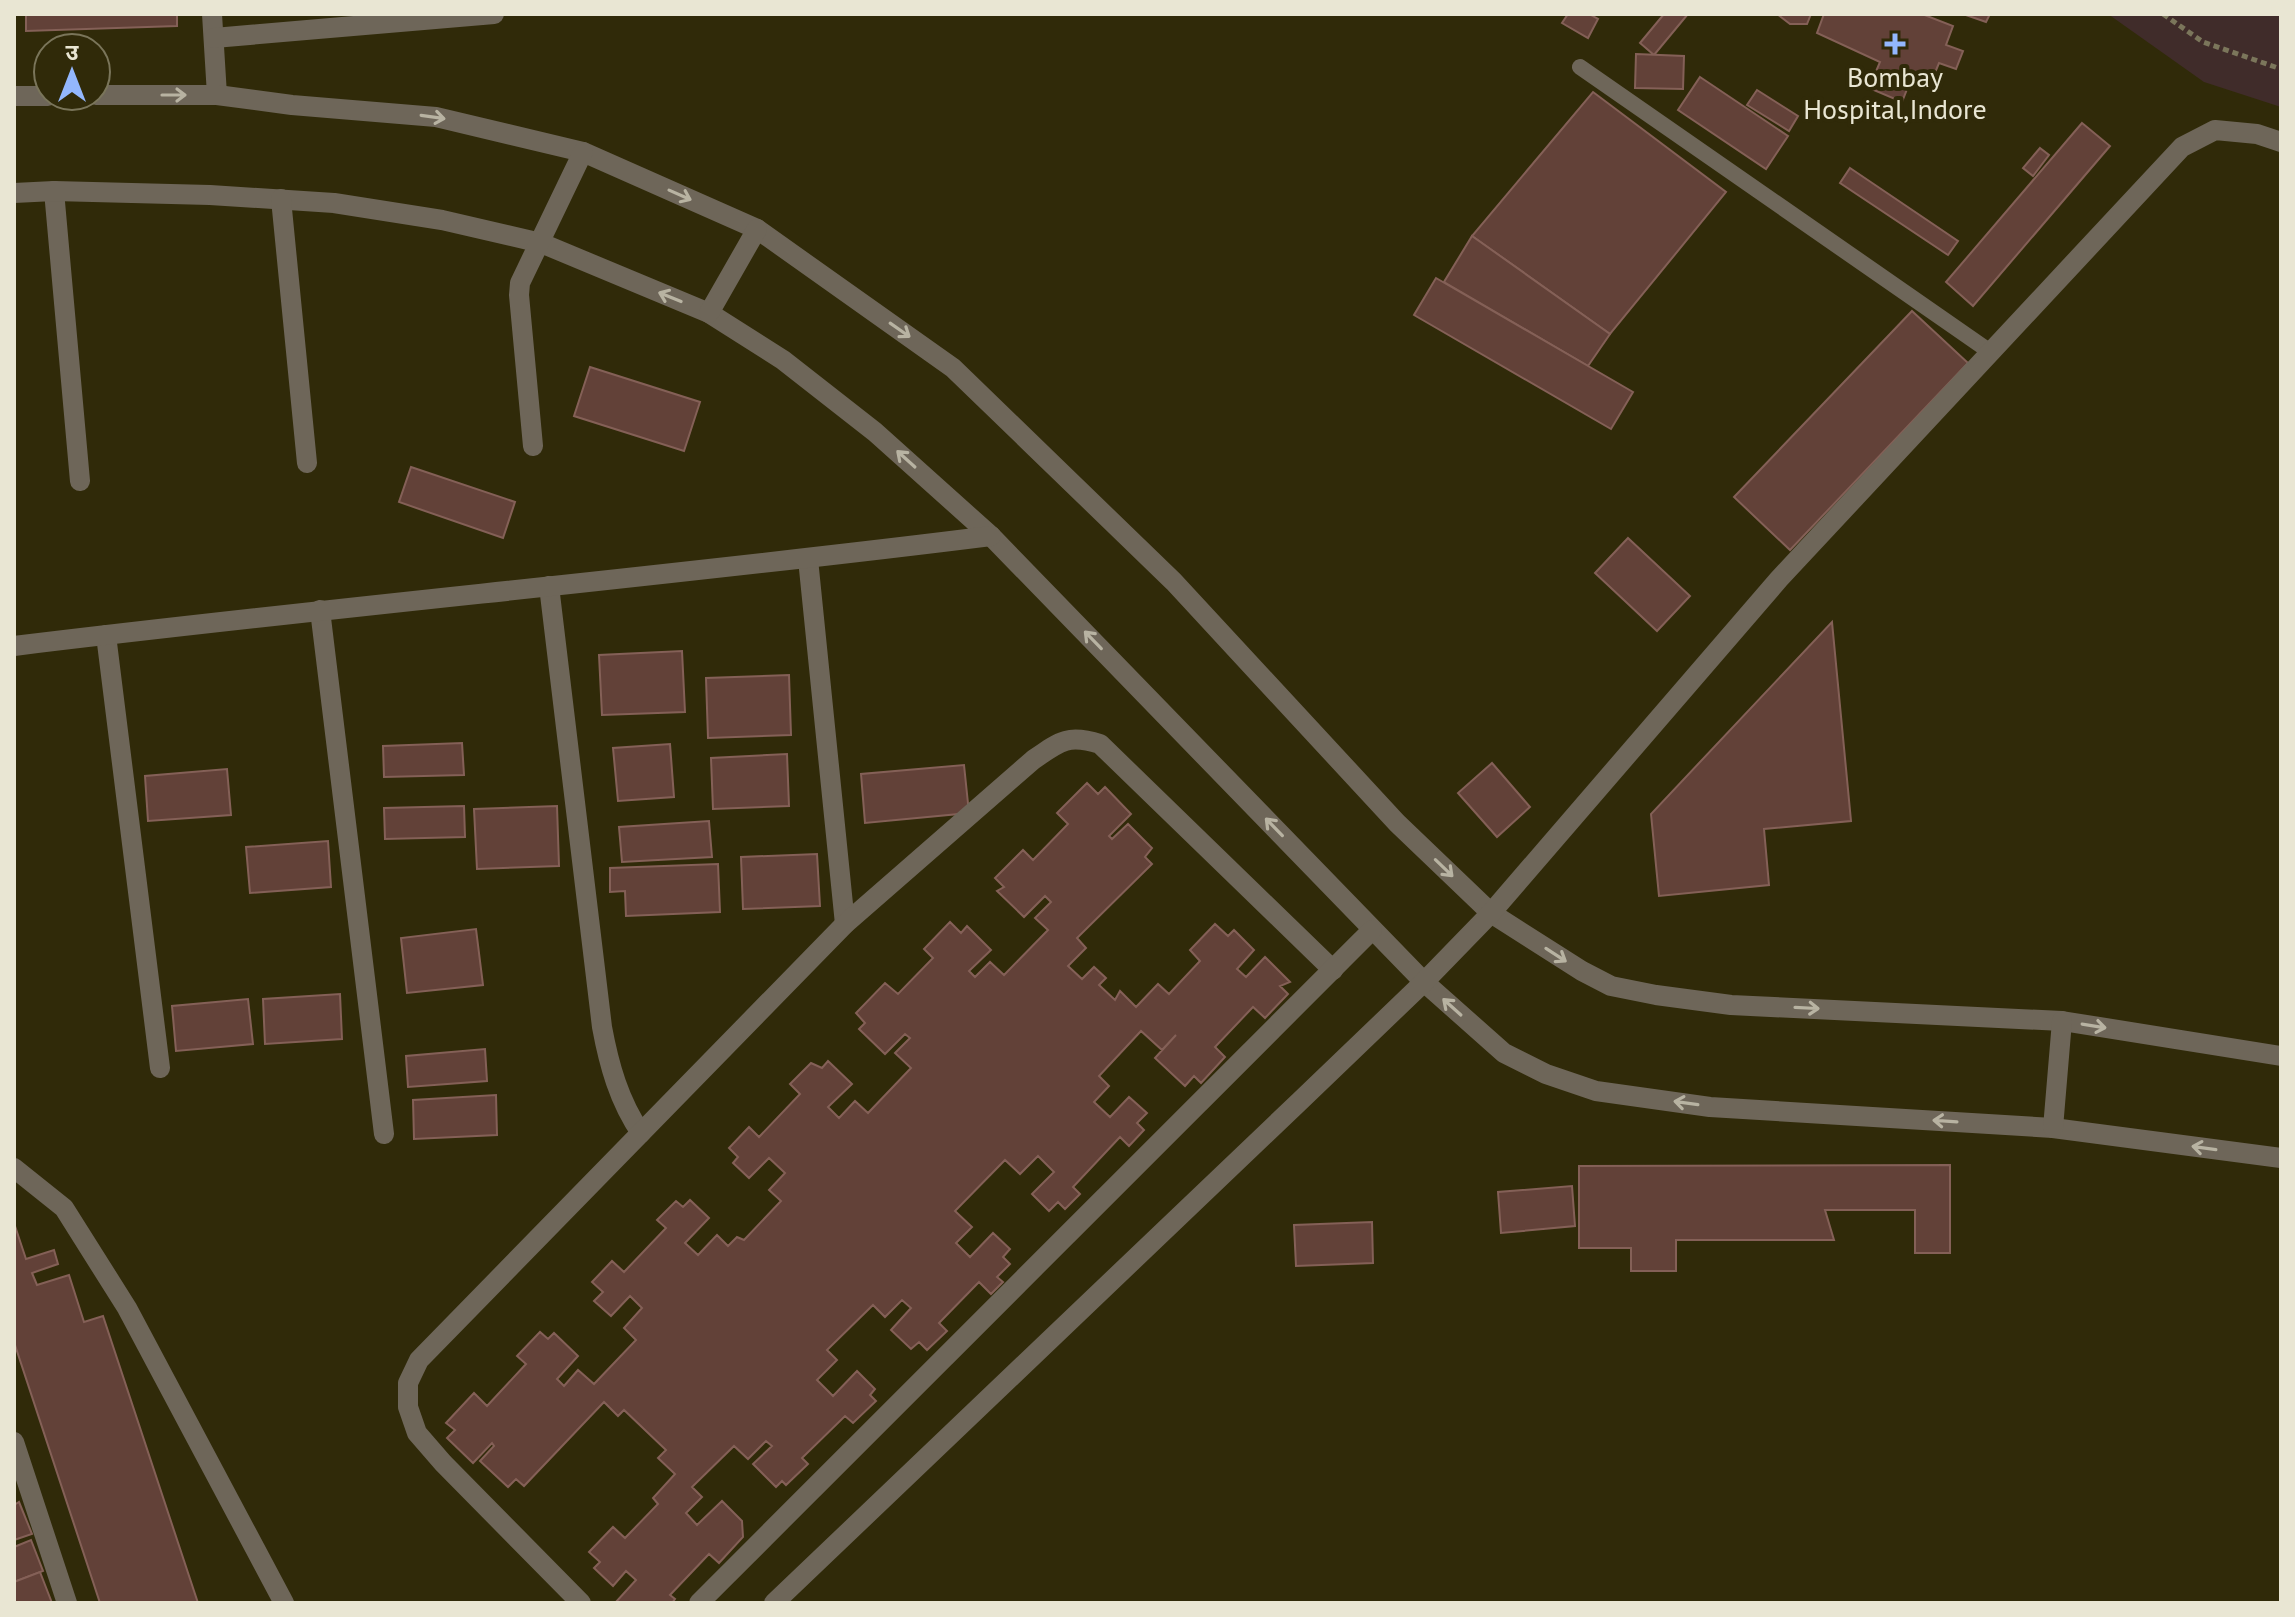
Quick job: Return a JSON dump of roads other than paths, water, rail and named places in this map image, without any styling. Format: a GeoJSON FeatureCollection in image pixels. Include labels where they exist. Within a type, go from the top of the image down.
{"type":"FeatureCollection","features":[{"type":"Feature","properties":{"kind":"street"},"geometry":{"type":"LineString","coordinates":[[212,14],[217,95]]}},
{"type":"Feature","properties":{"kind":"street"},"geometry":{"type":"LineString","coordinates":[[214,38],[494,14]]}},
{"type":"Feature","properties":{"kind":"street"},"geometry":{"type":"LineString","coordinates":[[112,95],[217,95],[292,105],[436,117],[583,152],[757,229],[953,368],[1174,582],[1397,823],[1491,913],[1611,986],[1731,1005],[2062,1021],[2281,1056]]}},
{"type":"Feature","properties":{"kind":"street"},"geometry":{"type":"LineString","coordinates":[[774,1603],[1424,982],[1491,913],[1779,579],[2182,147],[2215,130],[2257,134],[2281,142]]}},
{"type":"Feature","properties":{"kind":"street"},"geometry":{"type":"LineString","coordinates":[[533,446],[519,295],[525,272],[583,152]]}},
{"type":"Feature","properties":{"kind":"street"},"geometry":{"type":"LineString","coordinates":[[54,191],[80,481]]}},
{"type":"Feature","properties":{"kind":"street"},"geometry":{"type":"LineString","coordinates":[[14,193],[54,191],[281,199],[334,203],[426,218],[541,243],[709,313],[783,360],[875,432],[991,536],[1424,982],[1504,1053],[1546,1074],[1596,1091],[1710,1107],[2053,1128],[2281,1158]]}},
{"type":"Feature","properties":{"kind":"street"},"geometry":{"type":"LineString","coordinates":[[281,199],[307,463]]}},
{"type":"Feature","properties":{"kind":"street"},"geometry":{"type":"LineString","coordinates":[[709,313],[757,229]]}},
{"type":"Feature","properties":{"kind":"street"},"geometry":{"type":"LineString","coordinates":[[14,646],[991,536]]}},
{"type":"Feature","properties":{"kind":"street"},"geometry":{"type":"LineString","coordinates":[[808,559],[845,924]]}},
{"type":"Feature","properties":{"kind":"street"},"geometry":{"type":"LineString","coordinates":[[549,586],[602,1027],[608,1058],[626,1111],[641,1133]]}},
{"type":"Feature","properties":{"kind":"street"},"geometry":{"type":"LineString","coordinates":[[320,610],[384,1134]]}},
{"type":"Feature","properties":{"kind":"street"},"geometry":{"type":"LineString","coordinates":[[106,635],[160,1068]]}},
{"type":"Feature","properties":{"kind":"street"},"geometry":{"type":"LineString","coordinates":[[581,1603],[417,1433],[408,1407],[408,1383],[419,1360],[845,924],[1033,760],[1064,740],[1080,738],[1100,744],[1333,970]]}},
{"type":"Feature","properties":{"kind":"street"},"geometry":{"type":"LineString","coordinates":[[699,1603],[1372,930]]}},
{"type":"Feature","properties":{"kind":"street"},"geometry":{"type":"LineString","coordinates":[[2053,1128],[2062,1021]]}},
{"type":"Feature","properties":{"kind":"street"},"geometry":{"type":"LineString","coordinates":[[14,1168],[64,1208],[127,1308],[284,1603]]}},
{"type":"Feature","properties":{"kind":"street"},"geometry":{"type":"LineString","coordinates":[[14,1442],[67,1603]]}},
{"type":"Feature","properties":{"kind":"lane"},"geometry":{"type":"LineString","coordinates":[[1580,67],[1989,351]]}},
{"type":"Feature","properties":{"kind":"place","name":"Bombay Hospital,Indore"},"geometry":{"type":"Point","coordinates":[1895,44]}}]}
